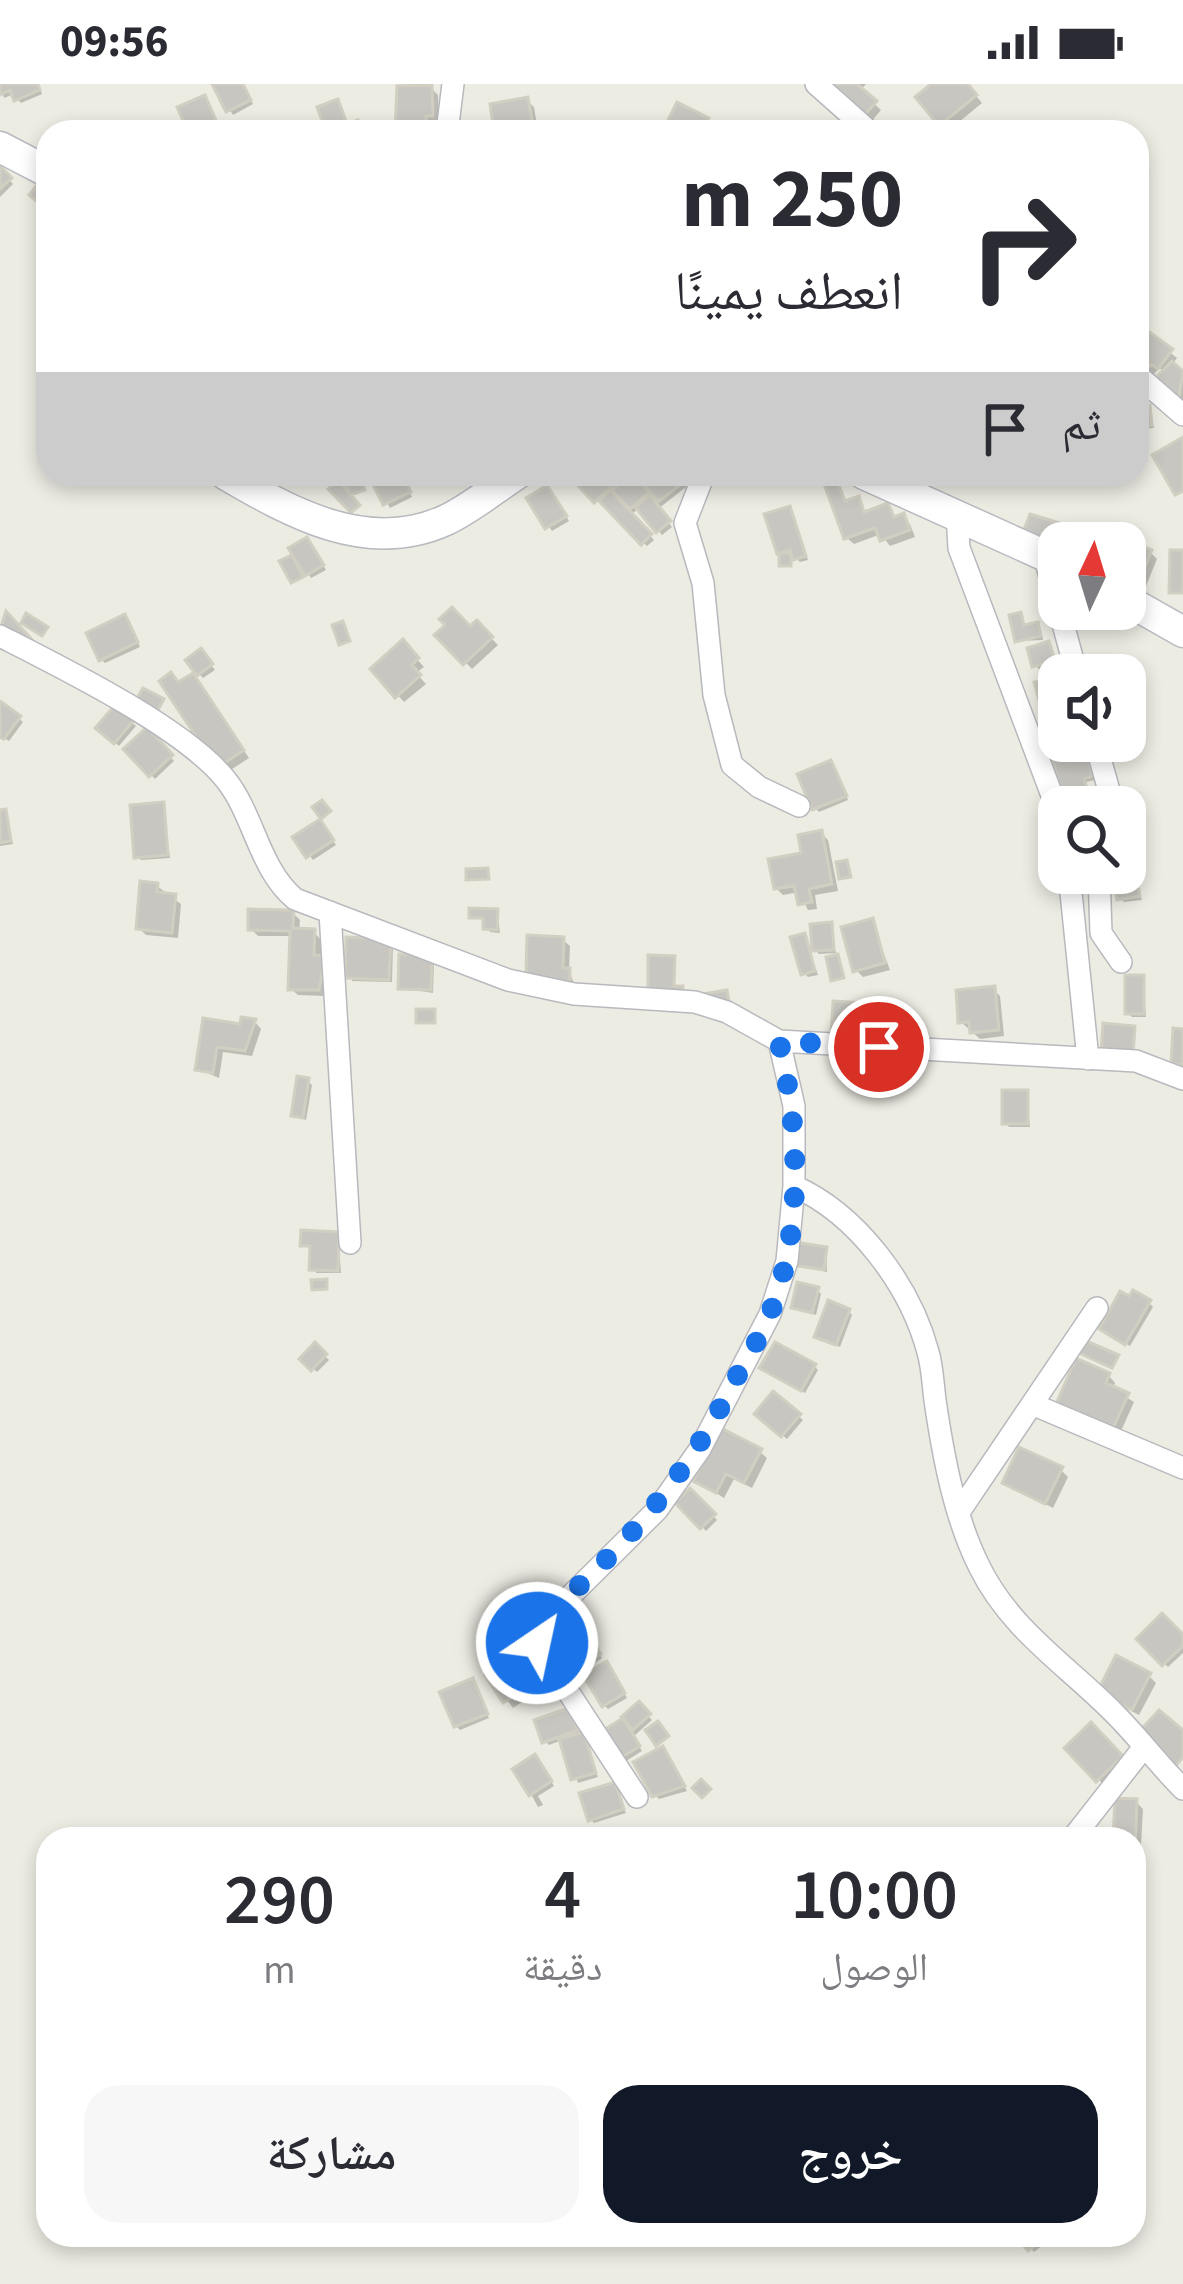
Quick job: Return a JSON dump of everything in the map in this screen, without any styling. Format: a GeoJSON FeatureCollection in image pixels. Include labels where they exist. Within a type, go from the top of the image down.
{"type":"FeatureCollection","features":[{"type":"Feature","properties":{"kind":"main road"},"geometry":{"type":"LineString","coordinates":[[0,147],[36,166]]}},
{"type":"Feature","properties":{"kind":"main road"},"geometry":{"type":"LineString","coordinates":[[245,486],[296,516],[374,535],[443,521],[498,486]]}},
{"type":"Feature","properties":{"kind":"main road"},"geometry":{"type":"LineString","coordinates":[[893,486],[1038,552]]}},
{"type":"Feature","properties":{"kind":"main road"},"geometry":{"type":"LineString","coordinates":[[1146,611],[1183,632]]}},
{"type":"Feature","properties":{"kind":"street"},"geometry":{"type":"LineString","coordinates":[[449,120],[454,84]]}},
{"type":"Feature","properties":{"kind":"street"},"geometry":{"type":"LineString","coordinates":[[816,84],[856,120]]}},
{"type":"Feature","properties":{"kind":"street"},"geometry":{"type":"LineString","coordinates":[[1149,385],[1183,415]]}},
{"type":"Feature","properties":{"kind":"street"},"geometry":{"type":"LineString","coordinates":[[700,486],[686,523],[703,583],[714,695],[732,765],[758,788],[799,806]]}},
{"type":"Feature","properties":{"kind":"street"},"geometry":{"type":"LineString","coordinates":[[957,513],[959,548],[1048,786]]}},
{"type":"Feature","properties":{"kind":"street"},"geometry":{"type":"LineString","coordinates":[[0,636],[167,730],[226,779],[286,892],[508,980],[574,994],[695,1001],[727,1012],[779,1041],[1136,1061],[1183,1079]]}},
{"type":"Feature","properties":{"kind":"street"},"geometry":{"type":"LineString","coordinates":[[1071,894],[1088,1059]]}},
{"type":"Feature","properties":{"kind":"street"},"geometry":{"type":"LineString","coordinates":[[1100,894],[1101,933],[1121,962]]}},
{"type":"Feature","properties":{"kind":"street"},"geometry":{"type":"LineString","coordinates":[[330,912],[350,1244]]}},
{"type":"Feature","properties":{"kind":"street"},"geometry":{"type":"LineString","coordinates":[[637,1797],[537,1643],[536,1630],[657,1510],[700,1449],[770,1314],[787,1261],[794,1186],[794,1106],[779,1041]]}},
{"type":"Feature","properties":{"kind":"street"},"geometry":{"type":"LineString","coordinates":[[794,1186],[825,1200],[859,1232],[905,1297],[929,1353],[942,1446],[959,1512],[979,1566],[1013,1620],[1183,1789]]}},
{"type":"Feature","properties":{"kind":"street"},"geometry":{"type":"LineString","coordinates":[[959,1512],[1096,1308]]}},
{"type":"Feature","properties":{"kind":"street"},"geometry":{"type":"LineString","coordinates":[[1032,1403],[1183,1468]]}},
{"type":"Feature","properties":{"kind":"street"},"geometry":{"type":"LineString","coordinates":[[1081,1827],[1144,1747]]}},
{"type":"Feature","properties":{"kind":"building"},"geometry":{"type":"Polygon","coordinates":[[[0,84],[38,84],[40,90],[14,101],[10,90],[0,95],[0,84]]]}},
{"type":"Feature","properties":{"kind":"building"},"geometry":{"type":"Polygon","coordinates":[[[212,84],[243,84],[251,100],[226,112],[212,84]]]}},
{"type":"Feature","properties":{"kind":"building"},"geometry":{"type":"Polygon","coordinates":[[[823,84],[857,84],[877,101],[863,117],[823,84]]]}},
{"type":"Feature","properties":{"kind":"building"},"geometry":{"type":"Polygon","coordinates":[[[931,84],[968,84],[977,95],[946,120],[934,120],[915,97],[931,84]]]}},
{"type":"Feature","properties":{"kind":"building"},"geometry":{"type":"Polygon","coordinates":[[[432,85],[433,116],[396,120],[397,86],[432,85]]]}},
{"type":"Feature","properties":{"kind":"building"},"geometry":{"type":"Polygon","coordinates":[[[205,95],[216,120],[183,120],[177,107],[205,95]]]}},
{"type":"Feature","properties":{"kind":"building"},"geometry":{"type":"Polygon","coordinates":[[[528,97],[532,120],[492,120],[490,104],[528,97]]]}},
{"type":"Feature","properties":{"kind":"building"},"geometry":{"type":"Polygon","coordinates":[[[338,99],[346,120],[322,120],[317,107],[338,99]]]}},
{"type":"Feature","properties":{"kind":"building"},"geometry":{"type":"Polygon","coordinates":[[[677,102],[709,118],[708,120],[668,120],[677,102]]]}},
{"type":"Feature","properties":{"kind":"building"},"geometry":{"type":"Polygon","coordinates":[[[0,166],[12,178],[0,189],[0,166]]]}},
{"type":"Feature","properties":{"kind":"building"},"geometry":{"type":"Polygon","coordinates":[[[1149,332],[1173,349],[1158,369],[1151,364],[1149,332]]]}},
{"type":"Feature","properties":{"kind":"building"},"geometry":{"type":"Polygon","coordinates":[[[1172,361],[1183,371],[1178,403],[1154,379],[1172,361]]]}},
{"type":"Feature","properties":{"kind":"building"},"geometry":{"type":"Polygon","coordinates":[[[1183,437],[1183,491],[1175,495],[1152,455],[1183,437]]]}},
{"type":"Feature","properties":{"kind":"building"},"geometry":{"type":"Polygon","coordinates":[[[343,486],[360,505],[351,513],[328,489],[343,486]]]}},
{"type":"Feature","properties":{"kind":"building"},"geometry":{"type":"Polygon","coordinates":[[[347,486],[364,486],[365,490],[350,495],[347,486]]]}},
{"type":"Feature","properties":{"kind":"building"},"geometry":{"type":"Polygon","coordinates":[[[374,486],[408,486],[411,492],[383,505],[374,486]]]}},
{"type":"Feature","properties":{"kind":"building"},"geometry":{"type":"Polygon","coordinates":[[[548,486],[567,516],[545,529],[526,498],[548,486]]]}},
{"type":"Feature","properties":{"kind":"building"},"geometry":{"type":"Polygon","coordinates":[[[578,486],[612,486],[594,503],[578,486]]]}},
{"type":"Feature","properties":{"kind":"building"},"geometry":{"type":"Polygon","coordinates":[[[643,486],[649,492],[630,509],[612,490],[643,486]]]}},
{"type":"Feature","properties":{"kind":"building"},"geometry":{"type":"Polygon","coordinates":[[[646,486],[679,486],[658,502],[646,486]]]}},
{"type":"Feature","properties":{"kind":"building"},"geometry":{"type":"Polygon","coordinates":[[[825,486],[839,486],[845,501],[859,496],[864,512],[888,503],[894,517],[904,513],[910,530],[880,541],[875,528],[844,539],[825,486]]]}},
{"type":"Feature","properties":{"kind":"building"},"geometry":{"type":"Polygon","coordinates":[[[610,490],[652,534],[641,545],[599,501],[610,490]]]}},
{"type":"Feature","properties":{"kind":"building"},"geometry":{"type":"Polygon","coordinates":[[[650,495],[671,521],[656,533],[635,507],[650,495]]]}},
{"type":"Feature","properties":{"kind":"building"},"geometry":{"type":"Polygon","coordinates":[[[790,506],[806,556],[793,560],[790,550],[777,554],[764,514],[790,506]]]}},
{"type":"Feature","properties":{"kind":"building"},"geometry":{"type":"Polygon","coordinates":[[[1030,514],[1056,522],[1038,522],[1038,547],[1020,540],[1030,514]]]}},
{"type":"Feature","properties":{"kind":"building"},"geometry":{"type":"Polygon","coordinates":[[[307,537],[324,565],[305,576],[288,548],[307,537]]]}},
{"type":"Feature","properties":{"kind":"building"},"geometry":{"type":"Polygon","coordinates":[[[1170,550],[1183,550],[1183,593],[1169,593],[1170,550]]]}},
{"type":"Feature","properties":{"kind":"building"},"geometry":{"type":"Polygon","coordinates":[[[779,553],[791,553],[791,566],[779,566],[779,553]]]}},
{"type":"Feature","properties":{"kind":"building"},"geometry":{"type":"Polygon","coordinates":[[[292,555],[303,577],[291,583],[279,561],[292,555]]]}},
{"type":"Feature","properties":{"kind":"building"},"geometry":{"type":"Polygon","coordinates":[[[452,607],[470,626],[477,620],[493,637],[463,665],[434,635],[445,625],[439,619],[452,607]]]}},
{"type":"Feature","properties":{"kind":"building"},"geometry":{"type":"Polygon","coordinates":[[[6,611],[36,644],[0,630],[6,611]]]}},
{"type":"Feature","properties":{"kind":"building"},"geometry":{"type":"Polygon","coordinates":[[[1021,612],[1024,625],[1038,622],[1041,636],[1015,642],[1009,615],[1021,612]]]}},
{"type":"Feature","properties":{"kind":"building"},"geometry":{"type":"Polygon","coordinates":[[[26,613],[48,627],[42,636],[21,623],[26,613]]]}},
{"type":"Feature","properties":{"kind":"building"},"geometry":{"type":"Polygon","coordinates":[[[125,614],[138,642],[99,661],[86,633],[125,614]]]}},
{"type":"Feature","properties":{"kind":"building"},"geometry":{"type":"Polygon","coordinates":[[[343,621],[350,641],[339,645],[332,625],[343,621]]]}},
{"type":"Feature","properties":{"kind":"building"},"geometry":{"type":"Polygon","coordinates":[[[403,639],[419,658],[412,665],[421,675],[395,698],[370,669],[403,639]]]}},
{"type":"Feature","properties":{"kind":"building"},"geometry":{"type":"Polygon","coordinates":[[[1049,641],[1053,654],[1038,654],[1038,665],[1032,667],[1027,648],[1049,641]]]}},
{"type":"Feature","properties":{"kind":"building"},"geometry":{"type":"Polygon","coordinates":[[[201,648],[213,664],[197,676],[185,660],[201,648]]]}},
{"type":"Feature","properties":{"kind":"building"},"geometry":{"type":"Polygon","coordinates":[[[171,672],[178,682],[193,673],[244,750],[217,768],[159,681],[171,672]]]}},
{"type":"Feature","properties":{"kind":"building"},"geometry":{"type":"Polygon","coordinates":[[[143,688],[164,699],[156,714],[135,702],[143,688]]]}},
{"type":"Feature","properties":{"kind":"building"},"geometry":{"type":"Polygon","coordinates":[[[0,701],[21,716],[4,739],[0,737],[0,701]]]}},
{"type":"Feature","properties":{"kind":"building"},"geometry":{"type":"Polygon","coordinates":[[[115,705],[134,720],[114,744],[95,728],[115,705]]]}},
{"type":"Feature","properties":{"kind":"building"},"geometry":{"type":"Polygon","coordinates":[[[147,727],[173,755],[149,777],[123,749],[147,727]]]}},
{"type":"Feature","properties":{"kind":"building"},"geometry":{"type":"Polygon","coordinates":[[[831,760],[847,796],[812,810],[797,774],[831,760]]]}},
{"type":"Feature","properties":{"kind":"building"},"geometry":{"type":"Polygon","coordinates":[[[1053,762],[1089,762],[1093,776],[1084,779],[1086,786],[1060,786],[1053,762]]]}},
{"type":"Feature","properties":{"kind":"building"},"geometry":{"type":"Polygon","coordinates":[[[322,800],[331,811],[321,819],[312,807],[322,800]]]}},
{"type":"Feature","properties":{"kind":"building"},"geometry":{"type":"Polygon","coordinates":[[[164,802],[168,855],[134,858],[130,805],[164,802]]]}},
{"type":"Feature","properties":{"kind":"building"},"geometry":{"type":"Polygon","coordinates":[[[6,809],[11,841],[0,843],[0,810],[6,809]]]}},
{"type":"Feature","properties":{"kind":"building"},"geometry":{"type":"Polygon","coordinates":[[[320,819],[334,840],[306,858],[292,837],[320,819]]]}},
{"type":"Feature","properties":{"kind":"building"},"geometry":{"type":"Polygon","coordinates":[[[822,830],[832,884],[809,889],[812,902],[798,905],[794,886],[774,889],[768,859],[801,853],[798,835],[822,830]]]}},
{"type":"Feature","properties":{"kind":"building"},"geometry":{"type":"Polygon","coordinates":[[[847,860],[851,877],[839,879],[836,862],[847,860]]]}},
{"type":"Feature","properties":{"kind":"building"},"geometry":{"type":"Polygon","coordinates":[[[488,868],[489,879],[466,880],[466,869],[488,868]]]}},
{"type":"Feature","properties":{"kind":"building"},"geometry":{"type":"Polygon","coordinates":[[[140,881],[158,883],[157,892],[176,894],[172,933],[136,929],[140,881]]]}},
{"type":"Feature","properties":{"kind":"building"},"geometry":{"type":"Polygon","coordinates":[[[1116,894],[1140,894],[1140,896],[1117,900],[1116,894]]]}},
{"type":"Feature","properties":{"kind":"building"},"geometry":{"type":"Polygon","coordinates":[[[469,908],[498,909],[497,930],[483,929],[483,918],[469,918],[469,908]]]}},
{"type":"Feature","properties":{"kind":"building"},"geometry":{"type":"Polygon","coordinates":[[[248,909],[294,910],[293,928],[315,929],[314,955],[325,956],[319,990],[288,990],[290,931],[248,930],[248,909]]]}},
{"type":"Feature","properties":{"kind":"building"},"geometry":{"type":"Polygon","coordinates":[[[873,918],[885,963],[853,972],[841,927],[873,918]]]}},
{"type":"Feature","properties":{"kind":"building"},"geometry":{"type":"Polygon","coordinates":[[[832,922],[834,950],[812,951],[810,924],[832,922]]]}},
{"type":"Feature","properties":{"kind":"building"},"geometry":{"type":"Polygon","coordinates":[[[805,933],[815,971],[801,975],[790,937],[805,933]]]}},
{"type":"Feature","properties":{"kind":"building"},"geometry":{"type":"Polygon","coordinates":[[[527,935],[564,937],[563,968],[570,968],[570,982],[526,975],[527,935]]]}},
{"type":"Feature","properties":{"kind":"building"},"geometry":{"type":"Polygon","coordinates":[[[346,937],[391,939],[389,980],[345,978],[346,937]]]}},
{"type":"Feature","properties":{"kind":"building"},"geometry":{"type":"Polygon","coordinates":[[[399,954],[432,955],[431,990],[398,989],[399,954]]]}},
{"type":"Feature","properties":{"kind":"building"},"geometry":{"type":"Polygon","coordinates":[[[838,954],[844,978],[831,981],[826,957],[838,954]]]}},
{"type":"Feature","properties":{"kind":"building"},"geometry":{"type":"Polygon","coordinates":[[[648,955],[675,956],[674,986],[683,986],[683,1001],[648,989],[648,955]]]}},
{"type":"Feature","properties":{"kind":"building"},"geometry":{"type":"Polygon","coordinates":[[[1125,975],[1144,975],[1144,1014],[1125,1014],[1125,975]]]}},
{"type":"Feature","properties":{"kind":"building"},"geometry":{"type":"Polygon","coordinates":[[[995,986],[999,1030],[970,1033],[969,1022],[958,1023],[956,990],[995,986]]]}},
{"type":"Feature","properties":{"kind":"building"},"geometry":{"type":"Polygon","coordinates":[[[727,990],[730,1007],[703,994],[727,990]]]}},
{"type":"Feature","properties":{"kind":"building"},"geometry":{"type":"Polygon","coordinates":[[[833,1001],[863,1003],[862,1043],[831,1042],[833,1001]]]}},
{"type":"Feature","properties":{"kind":"building"},"geometry":{"type":"Polygon","coordinates":[[[416,1009],[435,1009],[435,1023],[416,1023],[416,1009]]]}},
{"type":"Feature","properties":{"kind":"building"},"geometry":{"type":"Polygon","coordinates":[[[241,1017],[256,1019],[245,1051],[217,1047],[213,1073],[195,1070],[203,1018],[240,1024],[241,1017]]]}},
{"type":"Feature","properties":{"kind":"building"},"geometry":{"type":"Polygon","coordinates":[[[1103,1023],[1135,1026],[1133,1055],[1101,1052],[1103,1023]]]}},
{"type":"Feature","properties":{"kind":"building"},"geometry":{"type":"Polygon","coordinates":[[[1173,1028],[1183,1029],[1183,1065],[1171,1064],[1173,1028]]]}},
{"type":"Feature","properties":{"kind":"building"},"geometry":{"type":"Polygon","coordinates":[[[297,1076],[309,1078],[303,1118],[291,1116],[297,1076]]]}},
{"type":"Feature","properties":{"kind":"building"},"geometry":{"type":"Polygon","coordinates":[[[1002,1090],[1028,1090],[1028,1124],[1002,1124],[1002,1090]]]}},
{"type":"Feature","properties":{"kind":"building"},"geometry":{"type":"Polygon","coordinates":[[[301,1230],[339,1232],[338,1271],[309,1270],[310,1246],[300,1246],[301,1230]]]}},
{"type":"Feature","properties":{"kind":"building"},"geometry":{"type":"Polygon","coordinates":[[[795,1242],[827,1247],[824,1270],[792,1265],[795,1242]]]}},
{"type":"Feature","properties":{"kind":"building"},"geometry":{"type":"Polygon","coordinates":[[[327,1279],[327,1289],[312,1290],[311,1280],[327,1279]]]}},
{"type":"Feature","properties":{"kind":"building"},"geometry":{"type":"Polygon","coordinates":[[[797,1282],[819,1287],[812,1313],[791,1308],[797,1282]]]}},
{"type":"Feature","properties":{"kind":"building"},"geometry":{"type":"Polygon","coordinates":[[[1133,1290],[1151,1300],[1125,1345],[1099,1329],[1120,1291],[1129,1296],[1133,1290]]]}},
{"type":"Feature","properties":{"kind":"building"},"geometry":{"type":"Polygon","coordinates":[[[828,1300],[850,1309],[836,1345],[814,1337],[828,1300]]]}},
{"type":"Feature","properties":{"kind":"building"},"geometry":{"type":"Polygon","coordinates":[[[1084,1340],[1119,1355],[1112,1368],[1079,1353],[1084,1340]]]}},
{"type":"Feature","properties":{"kind":"building"},"geometry":{"type":"Polygon","coordinates":[[[315,1342],[327,1354],[311,1371],[299,1359],[315,1342]]]}},
{"type":"Feature","properties":{"kind":"building"},"geometry":{"type":"Polygon","coordinates":[[[775,1342],[816,1364],[801,1391],[759,1368],[775,1342]]]}},
{"type":"Feature","properties":{"kind":"building"},"geometry":{"type":"Polygon","coordinates":[[[1076,1358],[1110,1373],[1106,1383],[1129,1393],[1110,1435],[1053,1411],[1076,1358]]]}},
{"type":"Feature","properties":{"kind":"building"},"geometry":{"type":"Polygon","coordinates":[[[773,1391],[801,1414],[781,1437],[754,1414],[773,1391]]]}},
{"type":"Feature","properties":{"kind":"building"},"geometry":{"type":"Polygon","coordinates":[[[721,1428],[762,1449],[744,1483],[726,1474],[716,1493],[693,1481],[721,1428]]]}},
{"type":"Feature","properties":{"kind":"building"},"geometry":{"type":"Polygon","coordinates":[[[1019,1447],[1063,1467],[1045,1504],[1002,1483],[1019,1447]]]}},
{"type":"Feature","properties":{"kind":"building"},"geometry":{"type":"Polygon","coordinates":[[[690,1488],[716,1514],[700,1529],[675,1503],[690,1488]]]}},
{"type":"Feature","properties":{"kind":"building"},"geometry":{"type":"Polygon","coordinates":[[[1162,1613],[1183,1634],[1183,1646],[1162,1666],[1136,1639],[1162,1613]]]}},
{"type":"Feature","properties":{"kind":"building"},"geometry":{"type":"Polygon","coordinates":[[[577,1619],[601,1654],[576,1669],[553,1646],[561,1641],[556,1632],[577,1619]]]}},
{"type":"Feature","properties":{"kind":"building"},"geometry":{"type":"Polygon","coordinates":[[[526,1648],[544,1676],[503,1703],[485,1675],[526,1648]]]}},
{"type":"Feature","properties":{"kind":"building"},"geometry":{"type":"Polygon","coordinates":[[[1116,1655],[1151,1673],[1132,1710],[1097,1692],[1116,1655]]]}},
{"type":"Feature","properties":{"kind":"building"},"geometry":{"type":"Polygon","coordinates":[[[607,1661],[625,1693],[602,1707],[583,1675],[607,1661]]]}},
{"type":"Feature","properties":{"kind":"building"},"geometry":{"type":"Polygon","coordinates":[[[473,1678],[488,1714],[454,1727],[439,1692],[473,1678]]]}},
{"type":"Feature","properties":{"kind":"building"},"geometry":{"type":"Polygon","coordinates":[[[639,1701],[651,1714],[633,1730],[621,1717],[639,1701]]]}},
{"type":"Feature","properties":{"kind":"building"},"geometry":{"type":"Polygon","coordinates":[[[569,1708],[578,1730],[542,1743],[534,1720],[569,1708]]]}},
{"type":"Feature","properties":{"kind":"building"},"geometry":{"type":"Polygon","coordinates":[[[1159,1710],[1183,1730],[1183,1757],[1174,1768],[1136,1735],[1159,1710]]]}},
{"type":"Feature","properties":{"kind":"building"},"geometry":{"type":"Polygon","coordinates":[[[623,1718],[640,1746],[619,1759],[602,1731],[623,1718]]]}},
{"type":"Feature","properties":{"kind":"building"},"geometry":{"type":"Polygon","coordinates":[[[658,1721],[669,1736],[656,1746],[645,1730],[658,1721]]]}},
{"type":"Feature","properties":{"kind":"building"},"geometry":{"type":"Polygon","coordinates":[[[1091,1722],[1123,1756],[1096,1782],[1064,1748],[1091,1722]]]}},
{"type":"Feature","properties":{"kind":"building"},"geometry":{"type":"Polygon","coordinates":[[[584,1732],[596,1773],[571,1780],[559,1739],[584,1732]]]}},
{"type":"Feature","properties":{"kind":"building"},"geometry":{"type":"Polygon","coordinates":[[[663,1746],[685,1786],[652,1797],[633,1762],[663,1746]]]}},
{"type":"Feature","properties":{"kind":"building"},"geometry":{"type":"Polygon","coordinates":[[[535,1754],[552,1781],[529,1796],[512,1769],[535,1754]]]}},
{"type":"Feature","properties":{"kind":"building"},"geometry":{"type":"Polygon","coordinates":[[[701,1779],[711,1789],[702,1798],[692,1788],[701,1779]]]}},
{"type":"Feature","properties":{"kind":"building"},"geometry":{"type":"Polygon","coordinates":[[[615,1782],[624,1809],[588,1821],[579,1793],[615,1782]]]}},
{"type":"Feature","properties":{"kind":"building"},"geometry":{"type":"Polygon","coordinates":[[[1115,1798],[1137,1799],[1136,1827],[1114,1827],[1115,1798]]]}},
{"type":"Feature","properties":{"kind":"route"},"geometry":{"type":"LineString","coordinates":[[537,1643],[536,1630],[545,1616],[594,1575],[657,1510],[700,1449],[770,1314],[787,1261],[794,1186],[794,1106],[779,1041],[879,1047]]}}]}
